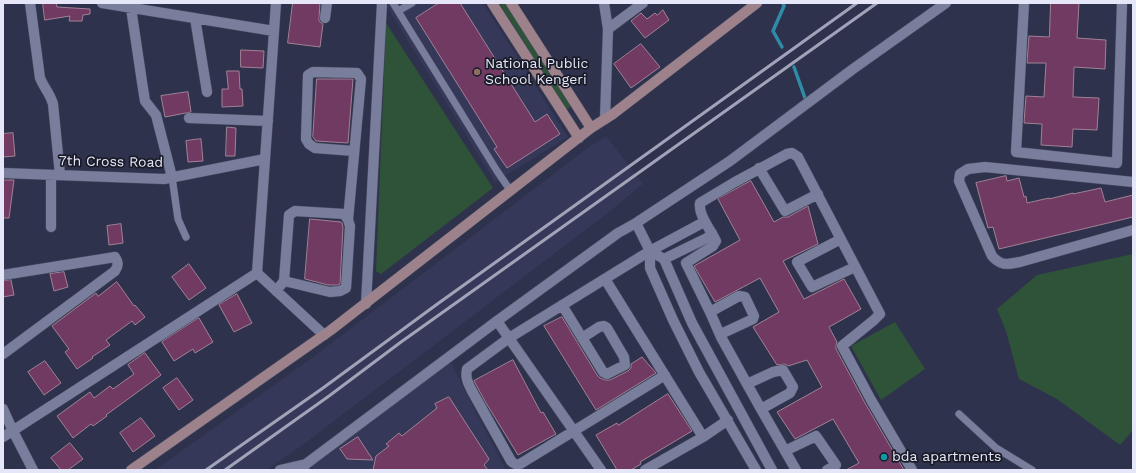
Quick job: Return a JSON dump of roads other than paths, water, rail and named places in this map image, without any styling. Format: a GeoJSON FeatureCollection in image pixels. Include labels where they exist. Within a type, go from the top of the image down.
{"type":"FeatureCollection","features":[{"type":"Feature","properties":{"kind":"street"},"geometry":{"type":"LineString","coordinates":[[30,3],[40,78],[42,84],[50,95],[53,104],[55,175],[51,227]]}},
{"type":"Feature","properties":{"kind":"street"},"geometry":{"type":"LineString","coordinates":[[102,3],[274,31]]}},
{"type":"Feature","properties":{"kind":"street"},"geometry":{"type":"LineString","coordinates":[[257,273],[276,3]]}},
{"type":"Feature","properties":{"kind":"street"},"geometry":{"type":"LineString","coordinates":[[325,18],[327,3]]}},
{"type":"Feature","properties":{"kind":"street"},"geometry":{"type":"LineString","coordinates":[[366,304],[382,3]]}},
{"type":"Feature","properties":{"kind":"street"},"geometry":{"type":"LineString","coordinates":[[492,3],[579,138]]}},
{"type":"Feature","properties":{"kind":"street"},"geometry":{"type":"LineString","coordinates":[[511,3],[591,128]]}},
{"type":"Feature","properties":{"kind":"street"},"geometry":{"type":"LineString","coordinates":[[604,3],[608,28],[605,119]]}},
{"type":"Feature","properties":{"kind":"street"},"geometry":{"type":"LineString","coordinates":[[608,28],[643,3]]}},
{"type":"Feature","properties":{"kind":"street"},"geometry":{"type":"LineString","coordinates":[[131,470],[366,304],[510,190],[591,128],[613,114],[758,3]]}},
{"type":"Feature","properties":{"kind":"street"},"geometry":{"type":"LineString","coordinates":[[280,470],[304,467],[497,321],[618,233],[636,223],[730,161],[853,69],[946,3]]}},
{"type":"Feature","properties":{"kind":"street"},"geometry":{"type":"LineString","coordinates":[[1024,3],[1016,152],[1117,163],[1122,3]]}},
{"type":"Feature","properties":{"kind":"street"},"geometry":{"type":"LineString","coordinates":[[131,8],[145,101],[156,115],[172,177]]}},
{"type":"Feature","properties":{"kind":"street"},"geometry":{"type":"LineString","coordinates":[[195,18],[207,92]]}},
{"type":"Feature","properties":{"kind":"street"},"geometry":{"type":"LineString","coordinates":[[348,220],[361,79],[356,73],[313,72],[308,75],[306,139],[309,144],[315,148],[354,152]]}},
{"type":"Feature","properties":{"kind":"street"},"geometry":{"type":"LineString","coordinates":[[189,118],[268,121]]}},
{"type":"Feature","properties":{"kind":"street"},"geometry":{"type":"LineString","coordinates":[[796,470],[760,409],[721,337],[686,263],[713,246],[716,241],[704,222],[699,206],[700,203],[759,168],[792,153],[798,156],[880,314],[842,346],[871,400],[912,470]]}},
{"type":"Feature","properties":{"kind":"street","name":"7th Cross Road"},"geometry":{"type":"LineString","coordinates":[[3,174],[164,179],[265,159]]}},
{"type":"Feature","properties":{"kind":"street"},"geometry":{"type":"LineString","coordinates":[[1133,182],[985,167],[968,169],[960,174],[959,181],[992,256],[998,263],[1006,265],[1020,262],[1133,230]]}},
{"type":"Feature","properties":{"kind":"street"},"geometry":{"type":"LineString","coordinates":[[759,168],[785,211],[818,194]]}},
{"type":"Feature","properties":{"kind":"street"},"geometry":{"type":"LineString","coordinates":[[276,291],[284,281],[289,215],[295,211],[344,214],[350,226],[346,288],[340,291],[330,292],[284,281]]}},
{"type":"Feature","properties":{"kind":"street"},"geometry":{"type":"LineString","coordinates":[[665,375],[520,464],[516,465],[510,461],[469,386],[466,377],[467,369],[509,338],[650,251],[704,222]]}},
{"type":"Feature","properties":{"kind":"street"},"geometry":{"type":"LineString","coordinates":[[636,223],[650,251],[650,268],[673,320],[699,372],[756,470]]}},
{"type":"Feature","properties":{"kind":"street"},"geometry":{"type":"LineString","coordinates":[[664,259],[707,238],[712,233]]}},
{"type":"Feature","properties":{"kind":"street"},"geometry":{"type":"LineString","coordinates":[[842,239],[797,262],[812,287],[855,267]]}},
{"type":"Feature","properties":{"kind":"street"},"geometry":{"type":"LineString","coordinates":[[650,251],[664,259],[692,323],[772,470]]}},
{"type":"Feature","properties":{"kind":"street"},"geometry":{"type":"LineString","coordinates":[[3,275],[116,257],[118,260],[118,266],[114,271],[3,354]]}},
{"type":"Feature","properties":{"kind":"street"},"geometry":{"type":"LineString","coordinates":[[257,273],[324,335]]}},
{"type":"Feature","properties":{"kind":"street"},"geometry":{"type":"LineString","coordinates":[[3,437],[257,273]]}},
{"type":"Feature","properties":{"kind":"street"},"geometry":{"type":"LineString","coordinates":[[605,279],[703,437]]}},
{"type":"Feature","properties":{"kind":"street"},"geometry":{"type":"LineString","coordinates":[[710,312],[740,296],[745,297],[754,316],[753,319],[723,334],[721,337]]}},
{"type":"Feature","properties":{"kind":"street"},"geometry":{"type":"LineString","coordinates":[[562,305],[582,338],[603,372],[607,374],[625,365],[624,357],[607,328],[604,326],[599,327],[582,338]]}},
{"type":"Feature","properties":{"kind":"street"},"geometry":{"type":"LineString","coordinates":[[497,321],[601,470]]}},
{"type":"Feature","properties":{"kind":"street"},"geometry":{"type":"LineString","coordinates":[[747,384],[773,372],[783,370],[793,387],[790,392],[760,409]]}},
{"type":"Feature","properties":{"kind":"street"},"geometry":{"type":"LineString","coordinates":[[3,409],[33,470]]}},
{"type":"Feature","properties":{"kind":"street"},"geometry":{"type":"LineString","coordinates":[[645,470],[703,437],[728,420]]}},
{"type":"Feature","properties":{"kind":"street"},"geometry":{"type":"LineString","coordinates":[[785,451],[816,436],[836,465],[827,470]]}},
{"type":"Feature","properties":{"kind":"lane"},"geometry":{"type":"LineString","coordinates":[[393,3],[510,190]]}},
{"type":"Feature","properties":{"kind":"lane"},"geometry":{"type":"LineString","coordinates":[[398,11],[412,3]]}},
{"type":"Feature","properties":{"kind":"lane"},"geometry":{"type":"LineString","coordinates":[[172,177],[178,219],[186,237]]}},
{"type":"Feature","properties":{"kind":"lane"},"geometry":{"type":"LineString","coordinates":[[959,414],[996,448],[1032,470]]}},
{"type":"Feature","properties":{"kind":"waterway"},"geometry":{"type":"LineString","coordinates":[[782,47],[773,31],[784,6],[783,3]]}},
{"type":"Feature","properties":{"kind":"waterway"},"geometry":{"type":"LineString","coordinates":[[794,67],[805,98]]}},
{"type":"Feature","properties":{"kind":"railway"},"geometry":{"type":"LineString","coordinates":[[206,470],[323,388],[436,305],[857,3]]}},
{"type":"Feature","properties":{"kind":"railway"},"geometry":{"type":"LineString","coordinates":[[225,470],[329,396],[401,342],[877,3]]}},
{"type":"Feature","properties":{"kind":"place","name":"National Public School Kengeri"},"geometry":{"type":"Point","coordinates":[477,72]}},
{"type":"Feature","properties":{"kind":"place","name":"bda apartments"},"geometry":{"type":"Point","coordinates":[884,457]}}]}
